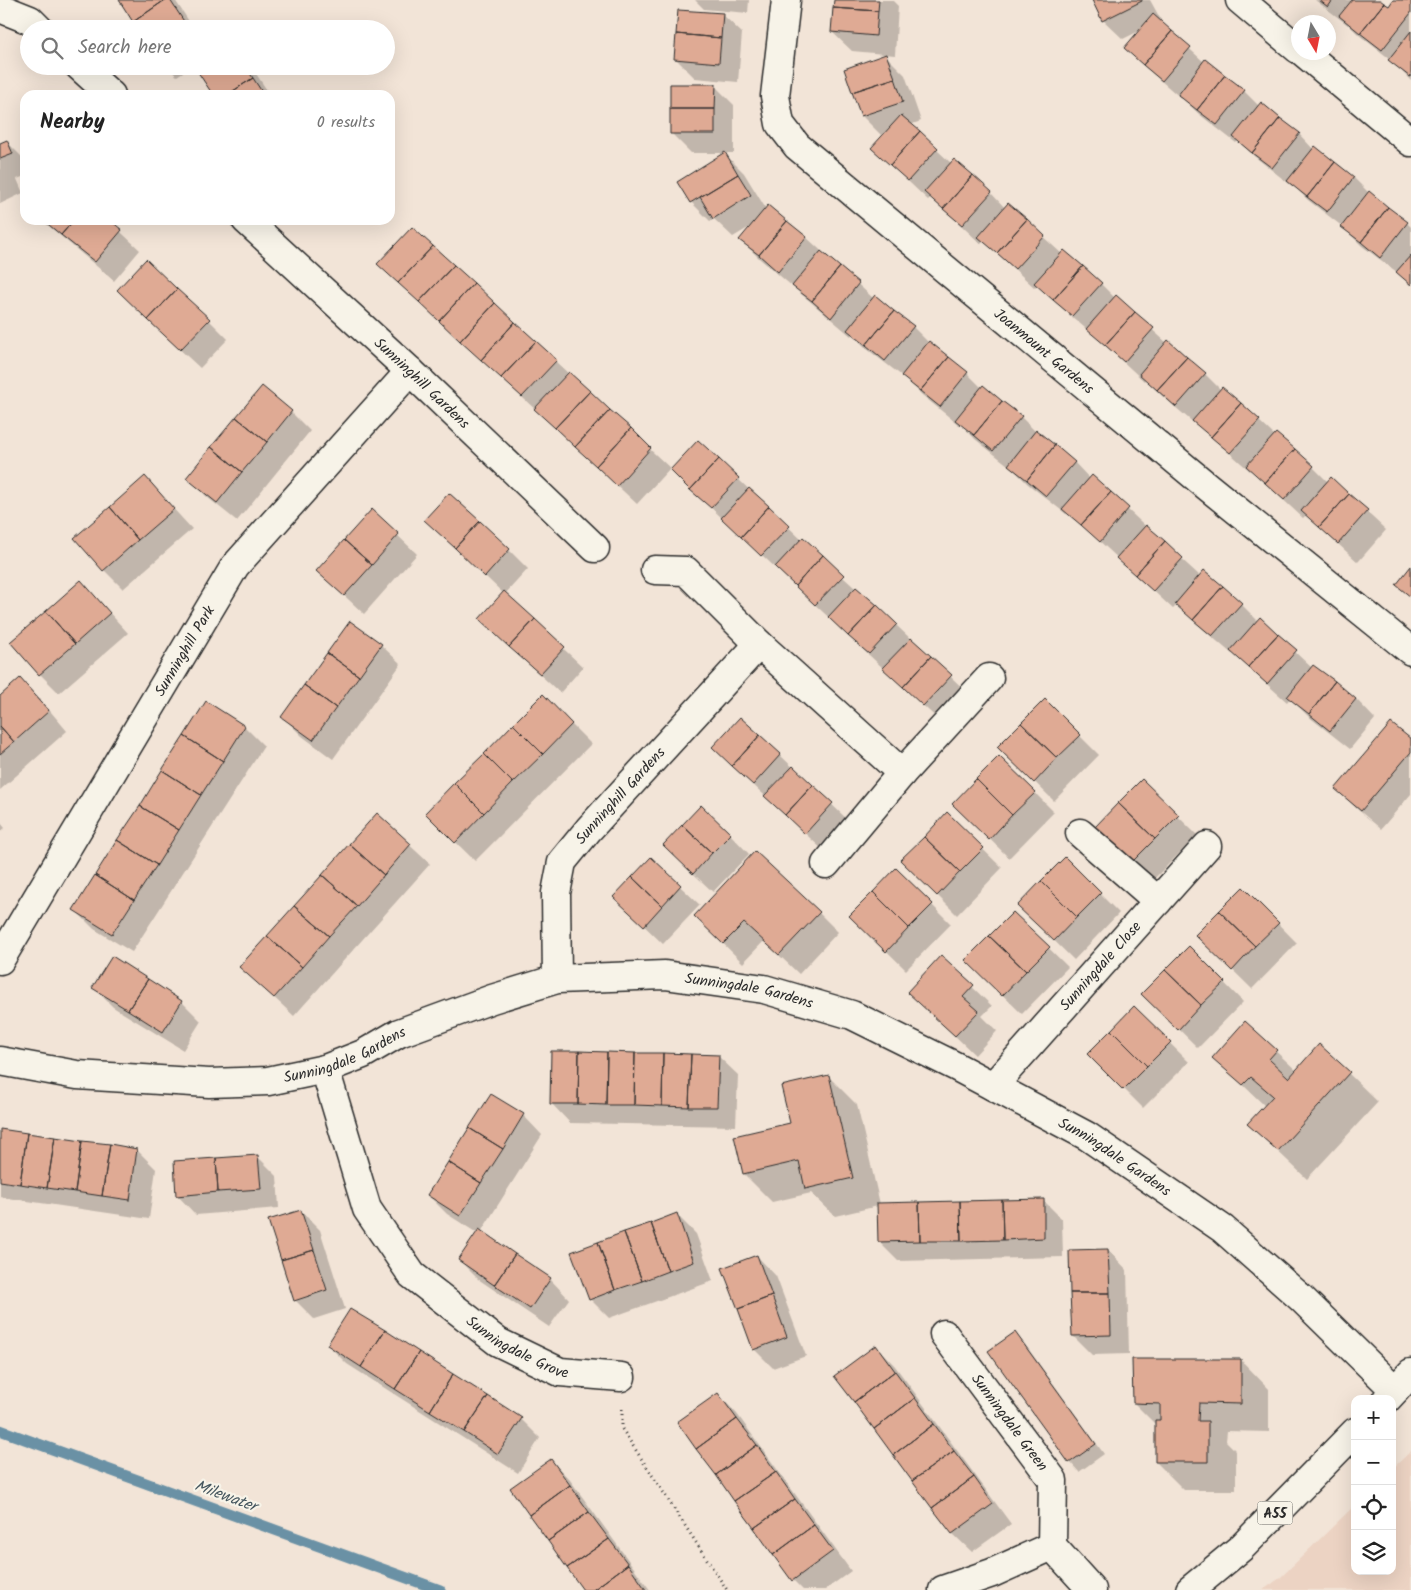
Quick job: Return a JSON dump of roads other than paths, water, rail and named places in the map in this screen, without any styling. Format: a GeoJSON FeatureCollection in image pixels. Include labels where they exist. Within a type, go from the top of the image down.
{"type":"FeatureCollection","features":[{"type":"Feature","properties":{"kind":"main road","name":"Joanmount Gardens"},"geometry":{"type":"LineString","coordinates":[[786,0],[775,96],[780,124],[797,146],[1200,481],[1411,651]]}},
{"type":"Feature","properties":{"kind":"main road"},"geometry":{"type":"LineString","coordinates":[[1240,0],[1291,43]]}},
{"type":"Feature","properties":{"kind":"main road"},"geometry":{"type":"LineString","coordinates":[[0,8],[30,20]]}},
{"type":"Feature","properties":{"kind":"main road"},"geometry":{"type":"LineString","coordinates":[[1313,60],[1411,142]]}},
{"type":"Feature","properties":{"kind":"main road"},"geometry":{"type":"LineString","coordinates":[[89,75],[105,90]]}},
{"type":"Feature","properties":{"kind":"main road","name":"Sunninghill Gardens"},"geometry":{"type":"LineString","coordinates":[[251,225],[410,371],[595,548]]}},
{"type":"Feature","properties":{"kind":"main road","name":"Sunninghill Park"},"geometry":{"type":"LineString","coordinates":[[0,960],[235,566],[410,371]]}},
{"type":"Feature","properties":{"kind":"main road"},"geometry":{"type":"LineString","coordinates":[[655,570],[686,571],[759,644],[902,773]]}},
{"type":"Feature","properties":{"kind":"main road","name":"Sunninghill Gardens"},"geometry":{"type":"LineString","coordinates":[[557,979],[556,893],[562,862],[589,829],[759,644]]}},
{"type":"Feature","properties":{"kind":"main road"},"geometry":{"type":"LineString","coordinates":[[826,864],[902,773],[989,678]]}},
{"type":"Feature","properties":{"kind":"main road"},"geometry":{"type":"LineString","coordinates":[[1080,833],[1158,901]]}},
{"type":"Feature","properties":{"kind":"main road","name":"Sunningdale Close"},"geometry":{"type":"LineString","coordinates":[[993,1086],[1207,846]]}},
{"type":"Feature","properties":{"kind":"main road","name":"Sunningdale Gardens"},"geometry":{"type":"LineString","coordinates":[[0,1061],[77,1075],[209,1083],[268,1081],[325,1069],[363,1054],[399,1034],[492,999],[557,979],[665,975],[764,989],[852,1016],[955,1066],[1087,1136],[1223,1229],[1398,1387]]}},
{"type":"Feature","properties":{"kind":"main road","name":"Sunningdale Grove"},"geometry":{"type":"LineString","coordinates":[[325,1069],[367,1208],[412,1275],[498,1342],[560,1372],[621,1378]]}},
{"type":"Feature","properties":{"kind":"main road","name":"Sunningdale Green"},"geometry":{"type":"LineString","coordinates":[[944,1334],[1053,1480],[1052,1546]]}},
{"type":"Feature","properties":{"kind":"main road","name":"A55"},"geometry":{"type":"LineString","coordinates":[[1190,1590],[1242,1547],[1351,1436]]}},
{"type":"Feature","properties":{"kind":"main road"},"geometry":{"type":"LineString","coordinates":[[943,1590],[992,1572],[1052,1546],[1092,1590]]}},
{"type":"Feature","properties":{"kind":"waterway","name":"Milewater"},"geometry":{"type":"LineString","coordinates":[[0,1430],[440,1590]]}}]}
